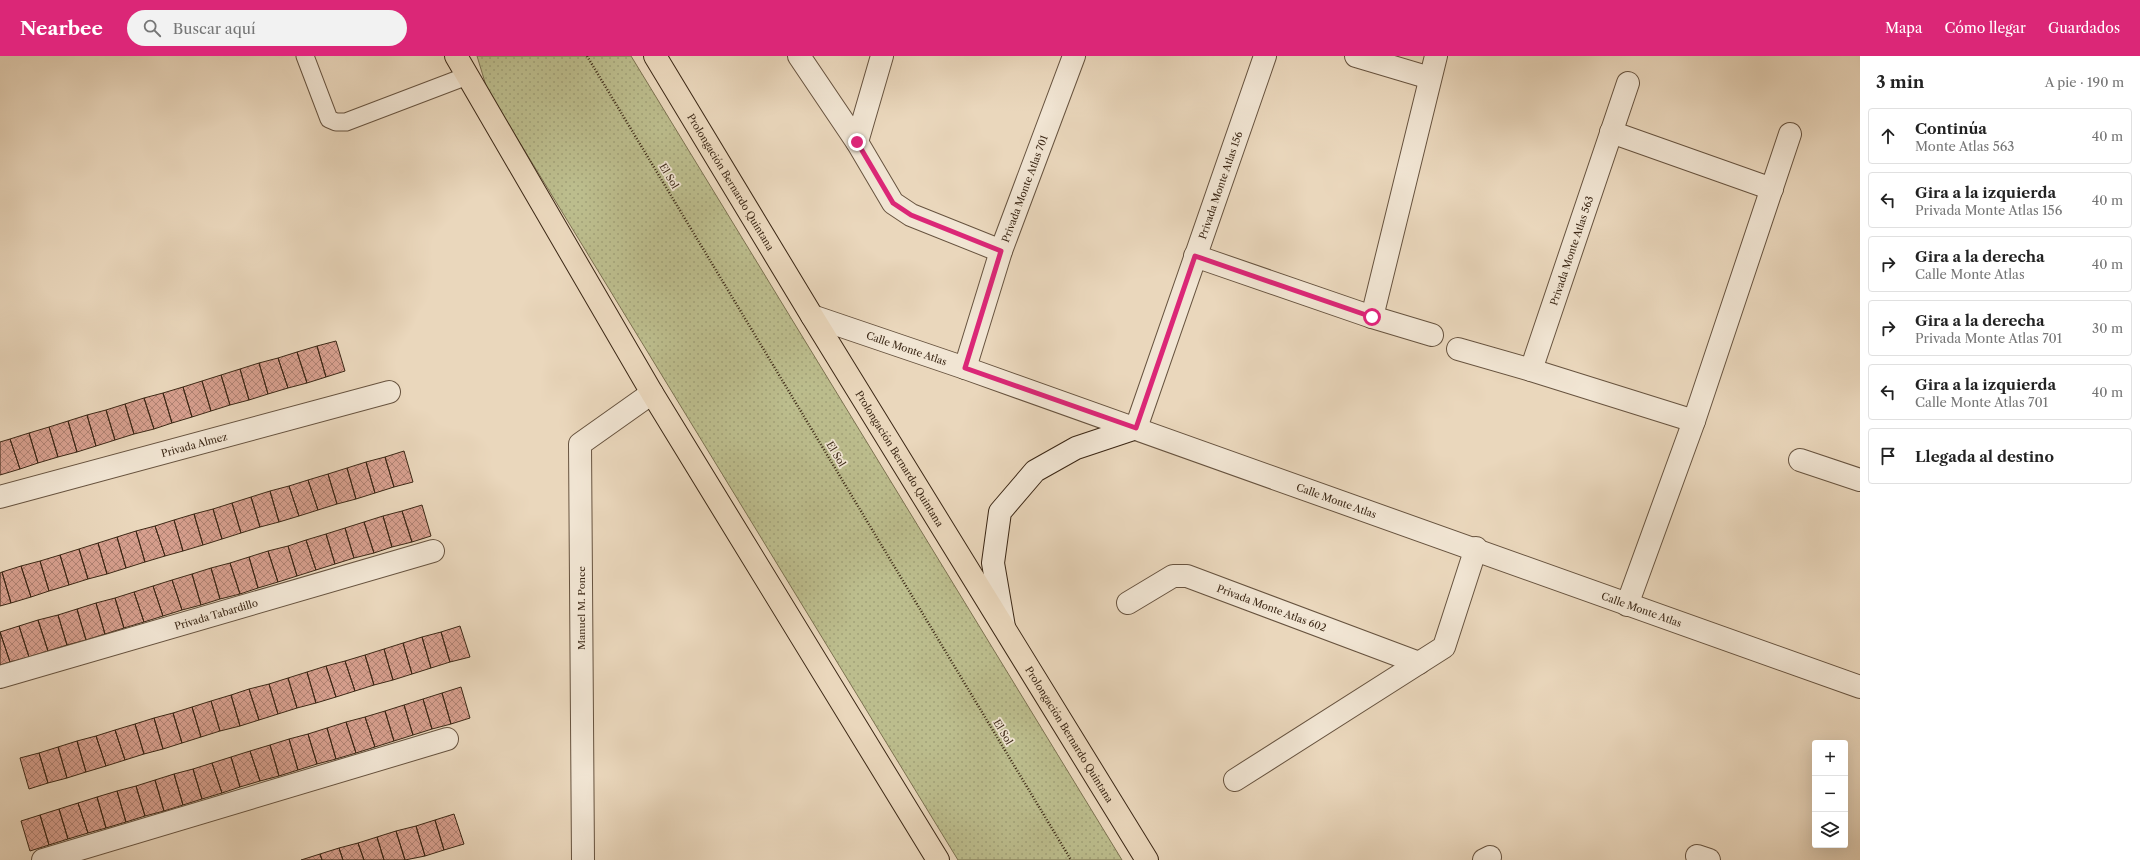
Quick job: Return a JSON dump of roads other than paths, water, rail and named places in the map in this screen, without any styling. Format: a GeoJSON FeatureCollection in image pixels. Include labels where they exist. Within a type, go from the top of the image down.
{"type":"FeatureCollection","features":[{"type":"Feature","properties":{"kind":"main road"},"geometry":{"type":"LineString","coordinates":[[456,56],[652,393],[938,860]]}},
{"type":"Feature","properties":{"kind":"main road","name":"Prolongación Bernardo Quintana"},"geometry":{"type":"LineString","coordinates":[[656,56],[812,316],[1147,860]]}},
{"type":"Feature","properties":{"kind":"street"},"geometry":{"type":"LineString","coordinates":[[799,56],[857,142],[893,203],[911,215],[1001,251]]}},
{"type":"Feature","properties":{"kind":"street"},"geometry":{"type":"LineString","coordinates":[[857,142],[882,56]]}},
{"type":"Feature","properties":{"kind":"street","name":"Privada Monte Atlas 701"},"geometry":{"type":"LineString","coordinates":[[965,368],[1001,251],[1074,56]]}},
{"type":"Feature","properties":{"kind":"street","name":"Privada Monte Atlas 156"},"geometry":{"type":"LineString","coordinates":[[1136,428],[1265,56]]}},
{"type":"Feature","properties":{"kind":"street"},"geometry":{"type":"LineString","coordinates":[[1356,56],[1430,78]]}},
{"type":"Feature","properties":{"kind":"street"},"geometry":{"type":"LineString","coordinates":[[1372,317],[1436,56]]}},
{"type":"Feature","properties":{"kind":"street","name":"Privada Monte Atlas 563"},"geometry":{"type":"LineString","coordinates":[[1531,370],[1628,83]]}},
{"type":"Feature","properties":{"kind":"street"},"geometry":{"type":"LineString","coordinates":[[1611,132],[1772,189]]}},
{"type":"Feature","properties":{"kind":"street"},"geometry":{"type":"LineString","coordinates":[[1628,605],[1694,421],[1790,134]]}},
{"type":"Feature","properties":{"kind":"street"},"geometry":{"type":"LineString","coordinates":[[1195,256],[1432,336]]}},
{"type":"Feature","properties":{"kind":"street","name":"Calle Monte Atlas"},"geometry":{"type":"LineString","coordinates":[[812,316],[965,368],[1476,548],[1628,605],[1860,687]]}},
{"type":"Feature","properties":{"kind":"street"},"geometry":{"type":"LineString","coordinates":[[1458,349],[1531,370],[1694,421]]}},
{"type":"Feature","properties":{"kind":"street","name":"Privada Almez"},"geometry":{"type":"LineString","coordinates":[[0,497],[389,392]]}},
{"type":"Feature","properties":{"kind":"street","name":"Manuel M. Ponce"},"geometry":{"type":"LineString","coordinates":[[583,860],[580,444],[652,393]]}},
{"type":"Feature","properties":{"kind":"street"},"geometry":{"type":"LineString","coordinates":[[1004,627],[993,563],[1000,512],[1035,471],[1076,448],[1136,428]]}},
{"type":"Feature","properties":{"kind":"street"},"geometry":{"type":"LineString","coordinates":[[1800,460],[1860,480]]}},
{"type":"Feature","properties":{"kind":"street"},"geometry":{"type":"LineString","coordinates":[[1235,780],[1444,647],[1476,548]]}},
{"type":"Feature","properties":{"kind":"street","name":"Privada Tabardillo"},"geometry":{"type":"LineString","coordinates":[[0,677],[433,551]]}},
{"type":"Feature","properties":{"kind":"street","name":"Privada Monte Atlas 602"},"geometry":{"type":"LineString","coordinates":[[1128,603],[1173,576],[1187,576],[1419,663]]}},
{"type":"Feature","properties":{"kind":"street"},"geometry":{"type":"LineString","coordinates":[[43,860],[447,739]]}},
{"type":"Feature","properties":{"kind":"lane"},"geometry":{"type":"LineString","coordinates":[[305,56],[329,119],[336,122],[346,122],[467,76]]}}]}
